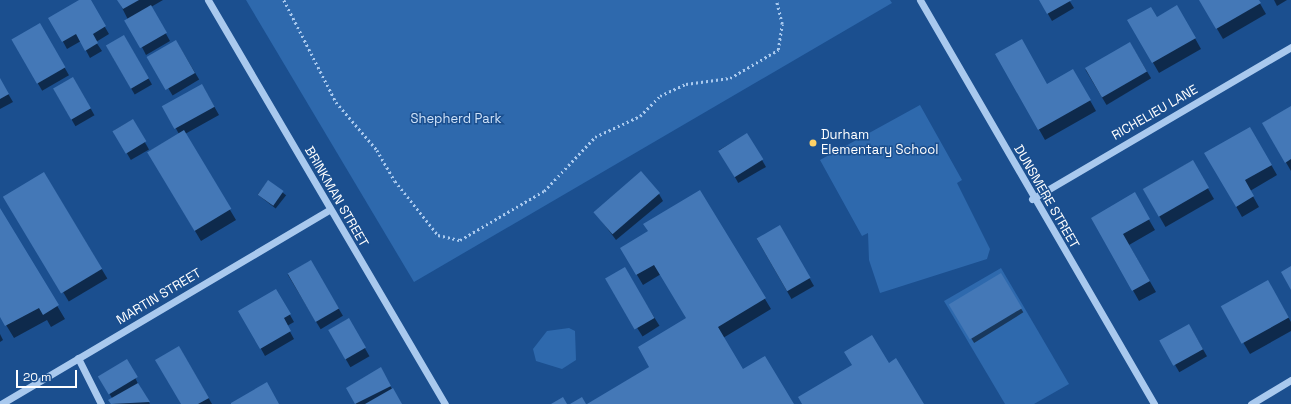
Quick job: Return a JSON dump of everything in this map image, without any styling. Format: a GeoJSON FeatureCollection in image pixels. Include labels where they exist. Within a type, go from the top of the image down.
{"type":"FeatureCollection","features":[{"type":"Feature","properties":{"kind":"street","name":"BRINKMAN STREET"},"geometry":{"type":"LineString","coordinates":[[208,0],[329,210],[445,404]]}},
{"type":"Feature","properties":{"kind":"street","name":"DUNSMERE STREET"},"geometry":{"type":"LineString","coordinates":[[920,0],[1032,199],[1154,404]]}},
{"type":"Feature","properties":{"kind":"street","name":"RICHELIEU LANE"},"geometry":{"type":"LineString","coordinates":[[1032,199],[1291,48]]}},
{"type":"Feature","properties":{"kind":"street","name":"MARTIN STREET"},"geometry":{"type":"LineString","coordinates":[[1,404],[329,210]]}},
{"type":"Feature","properties":{"kind":"street"},"geometry":{"type":"LineString","coordinates":[[78,358],[101,404]]}},
{"type":"Feature","properties":{"kind":"street"},"geometry":{"type":"LineString","coordinates":[[1251,404],[1291,380]]}},
{"type":"Feature","properties":{"kind":"path"},"geometry":{"type":"LineString","coordinates":[[284,0],[336,102],[377,150],[395,181],[438,235],[453,240],[460,240],[544,191],[595,137],[617,123],[640,116],[660,96],[686,84],[730,78],[778,50],[782,24],[776,0]]}},
{"type":"Feature","properties":{"kind":"green space","name":"Shepherd Park"},"geometry":{"type":"Polygon","coordinates":[[[246,0],[890,0],[892,3],[414,282],[246,0]]]}},
{"type":"Feature","properties":{"kind":"green space"},"geometry":{"type":"Polygon","coordinates":[[[920,105],[962,180],[957,183],[990,249],[987,259],[880,293],[869,260],[868,233],[862,236],[820,160],[920,105]]]}},
{"type":"Feature","properties":{"kind":"green space"},"geometry":{"type":"Polygon","coordinates":[[[1001,268],[1069,384],[1034,404],[1005,404],[944,301],[1001,268]]]}},
{"type":"Feature","properties":{"kind":"green space"},"geometry":{"type":"Polygon","coordinates":[[[569,328],[575,331],[576,360],[562,369],[536,361],[533,349],[547,331],[569,328]]]}},
{"type":"Feature","properties":{"kind":"building"},"geometry":{"type":"Polygon","coordinates":[[[79,0],[91,0],[106,26],[93,34],[98,43],[85,51],[76,34],[62,42],[48,18],[79,0]]]}},
{"type":"Feature","properties":{"kind":"building"},"geometry":{"type":"Polygon","coordinates":[[[117,0],[139,0],[123,9],[117,0]]]}},
{"type":"Feature","properties":{"kind":"building"},"geometry":{"type":"Polygon","coordinates":[[[1039,0],[1072,0],[1047,14],[1039,0]]]}},
{"type":"Feature","properties":{"kind":"building"},"geometry":{"type":"Polygon","coordinates":[[[1199,0],[1259,0],[1261,3],[1216,29],[1199,0]]]}},
{"type":"Feature","properties":{"kind":"building"},"geometry":{"type":"Polygon","coordinates":[[[151,5],[167,33],[140,48],[124,20],[151,5]]]}},
{"type":"Feature","properties":{"kind":"building"},"geometry":{"type":"Polygon","coordinates":[[[1177,5],[1196,38],[1152,63],[1127,20],[1151,7],[1157,17],[1177,5]]]}},
{"type":"Feature","properties":{"kind":"building"},"geometry":{"type":"Polygon","coordinates":[[[40,23],[66,67],[37,84],[11,40],[40,23]]]}},
{"type":"Feature","properties":{"kind":"building"},"geometry":{"type":"Polygon","coordinates":[[[124,35],[149,78],[131,89],[106,46],[124,35]]]}},
{"type":"Feature","properties":{"kind":"building"},"geometry":{"type":"Polygon","coordinates":[[[1022,39],[1047,84],[1073,69],[1091,100],[1038,130],[995,54],[1022,39]]]}},
{"type":"Feature","properties":{"kind":"building"},"geometry":{"type":"Polygon","coordinates":[[[176,40],[195,73],[166,90],[147,57],[176,40]]]}},
{"type":"Feature","properties":{"kind":"building"},"geometry":{"type":"Polygon","coordinates":[[[1130,42],[1147,71],[1102,97],[1085,68],[1130,42]]]}},
{"type":"Feature","properties":{"kind":"building"},"geometry":{"type":"Polygon","coordinates":[[[73,77],[91,108],[71,120],[53,88],[73,77]]]}},
{"type":"Feature","properties":{"kind":"building"},"geometry":{"type":"Polygon","coordinates":[[[0,78],[9,94],[0,99],[0,78]]]}},
{"type":"Feature","properties":{"kind":"building"},"geometry":{"type":"Polygon","coordinates":[[[202,84],[215,107],[174,129],[162,106],[202,84]]]}},
{"type":"Feature","properties":{"kind":"building"},"geometry":{"type":"Polygon","coordinates":[[[1291,106],[1291,159],[1285,163],[1262,123],[1291,106]]]}},
{"type":"Feature","properties":{"kind":"building"},"geometry":{"type":"Polygon","coordinates":[[[133,119],[146,141],[126,154],[112,131],[133,119]]]}},
{"type":"Feature","properties":{"kind":"building"},"geometry":{"type":"Polygon","coordinates":[[[1250,127],[1272,165],[1245,180],[1254,196],[1236,207],[1204,153],[1250,127]]]}},
{"type":"Feature","properties":{"kind":"building"},"geometry":{"type":"Polygon","coordinates":[[[184,130],[231,209],[195,231],[147,152],[184,130]]]}},
{"type":"Feature","properties":{"kind":"building"},"geometry":{"type":"Polygon","coordinates":[[[747,133],[763,159],[735,177],[718,151],[747,133]]]}},
{"type":"Feature","properties":{"kind":"building"},"geometry":{"type":"Polygon","coordinates":[[[1193,160],[1209,188],[1159,217],[1143,189],[1193,160]]]}},
{"type":"Feature","properties":{"kind":"building"},"geometry":{"type":"Polygon","coordinates":[[[641,171],[660,193],[612,234],[593,212],[641,171]]]}},
{"type":"Feature","properties":{"kind":"building"},"geometry":{"type":"Polygon","coordinates":[[[44,172],[102,269],[61,294],[3,197],[44,172]]]}},
{"type":"Feature","properties":{"kind":"building"},"geometry":{"type":"Polygon","coordinates":[[[268,180],[284,191],[273,206],[258,195],[268,180]]]}},
{"type":"Feature","properties":{"kind":"building"},"geometry":{"type":"Polygon","coordinates":[[[700,190],[766,298],[718,327],[743,369],[765,356],[794,404],[587,404],[649,367],[638,347],[686,318],[654,265],[636,275],[620,248],[648,231],[643,224],[700,190]]]}},
{"type":"Feature","properties":{"kind":"building"},"geometry":{"type":"Polygon","coordinates":[[[1135,192],[1150,219],[1123,234],[1150,281],[1132,291],[1091,218],[1135,192]]]}},
{"type":"Feature","properties":{"kind":"building"},"geometry":{"type":"Polygon","coordinates":[[[0,208],[59,305],[43,315],[39,308],[5,326],[0,317],[0,208]]]}},
{"type":"Feature","properties":{"kind":"building"},"geometry":{"type":"Polygon","coordinates":[[[780,225],[810,278],[787,291],[757,238],[780,225]]]}},
{"type":"Feature","properties":{"kind":"building"},"geometry":{"type":"Polygon","coordinates":[[[311,260],[339,308],[316,322],[288,274],[311,260]]]}},
{"type":"Feature","properties":{"kind":"building"},"geometry":{"type":"Polygon","coordinates":[[[1291,266],[1291,290],[1281,272],[1291,266]]]}},
{"type":"Feature","properties":{"kind":"building"},"geometry":{"type":"Polygon","coordinates":[[[625,267],[654,318],[635,330],[605,278],[625,267]]]}},
{"type":"Feature","properties":{"kind":"building"},"geometry":{"type":"Polygon","coordinates":[[[1001,273],[1022,308],[970,340],[949,304],[1001,273]]]}},
{"type":"Feature","properties":{"kind":"building"},"geometry":{"type":"Polygon","coordinates":[[[1268,280],[1289,318],[1242,344],[1221,306],[1268,280]]]}},
{"type":"Feature","properties":{"kind":"building"},"geometry":{"type":"Polygon","coordinates":[[[276,289],[291,314],[284,318],[291,331],[260,349],[238,311],[276,289]]]}},
{"type":"Feature","properties":{"kind":"building"},"geometry":{"type":"Polygon","coordinates":[[[349,318],[366,347],[345,359],[328,330],[349,318]]]}},
{"type":"Feature","properties":{"kind":"building"},"geometry":{"type":"Polygon","coordinates":[[[1189,324],[1203,349],[1173,366],[1159,340],[1189,324]]]}},
{"type":"Feature","properties":{"kind":"building"},"geometry":{"type":"Polygon","coordinates":[[[872,335],[889,363],[896,358],[924,404],[802,404],[798,397],[852,365],[844,352],[872,335]]]}},
{"type":"Feature","properties":{"kind":"building"},"geometry":{"type":"Polygon","coordinates":[[[179,346],[209,398],[198,404],[181,404],[155,360],[179,346]]]}},
{"type":"Feature","properties":{"kind":"building"},"geometry":{"type":"Polygon","coordinates":[[[127,359],[138,377],[109,395],[98,377],[127,359]]]}},
{"type":"Feature","properties":{"kind":"building"},"geometry":{"type":"Polygon","coordinates":[[[381,367],[391,386],[355,404],[346,388],[381,367]]]}},
{"type":"Feature","properties":{"kind":"building"},"geometry":{"type":"Polygon","coordinates":[[[267,382],[279,404],[231,404],[231,403],[267,382]]]}},
{"type":"Feature","properties":{"kind":"building"},"geometry":{"type":"Polygon","coordinates":[[[138,383],[150,402],[111,404],[108,400],[138,383]]]}},
{"type":"Feature","properties":{"kind":"building"},"geometry":{"type":"Polygon","coordinates":[[[393,388],[402,404],[365,404],[393,388]]]}},
{"type":"Feature","properties":{"kind":"building"},"geometry":{"type":"Polygon","coordinates":[[[563,397],[567,404],[551,404],[563,397]]]}},
{"type":"Feature","properties":{"kind":"building"},"geometry":{"type":"Polygon","coordinates":[[[582,397],[586,404],[570,404],[582,397]]]}},
{"type":"Feature","properties":{"kind":"place","name":"Durham Elementary School"},"geometry":{"type":"Point","coordinates":[813,143]}}]}
